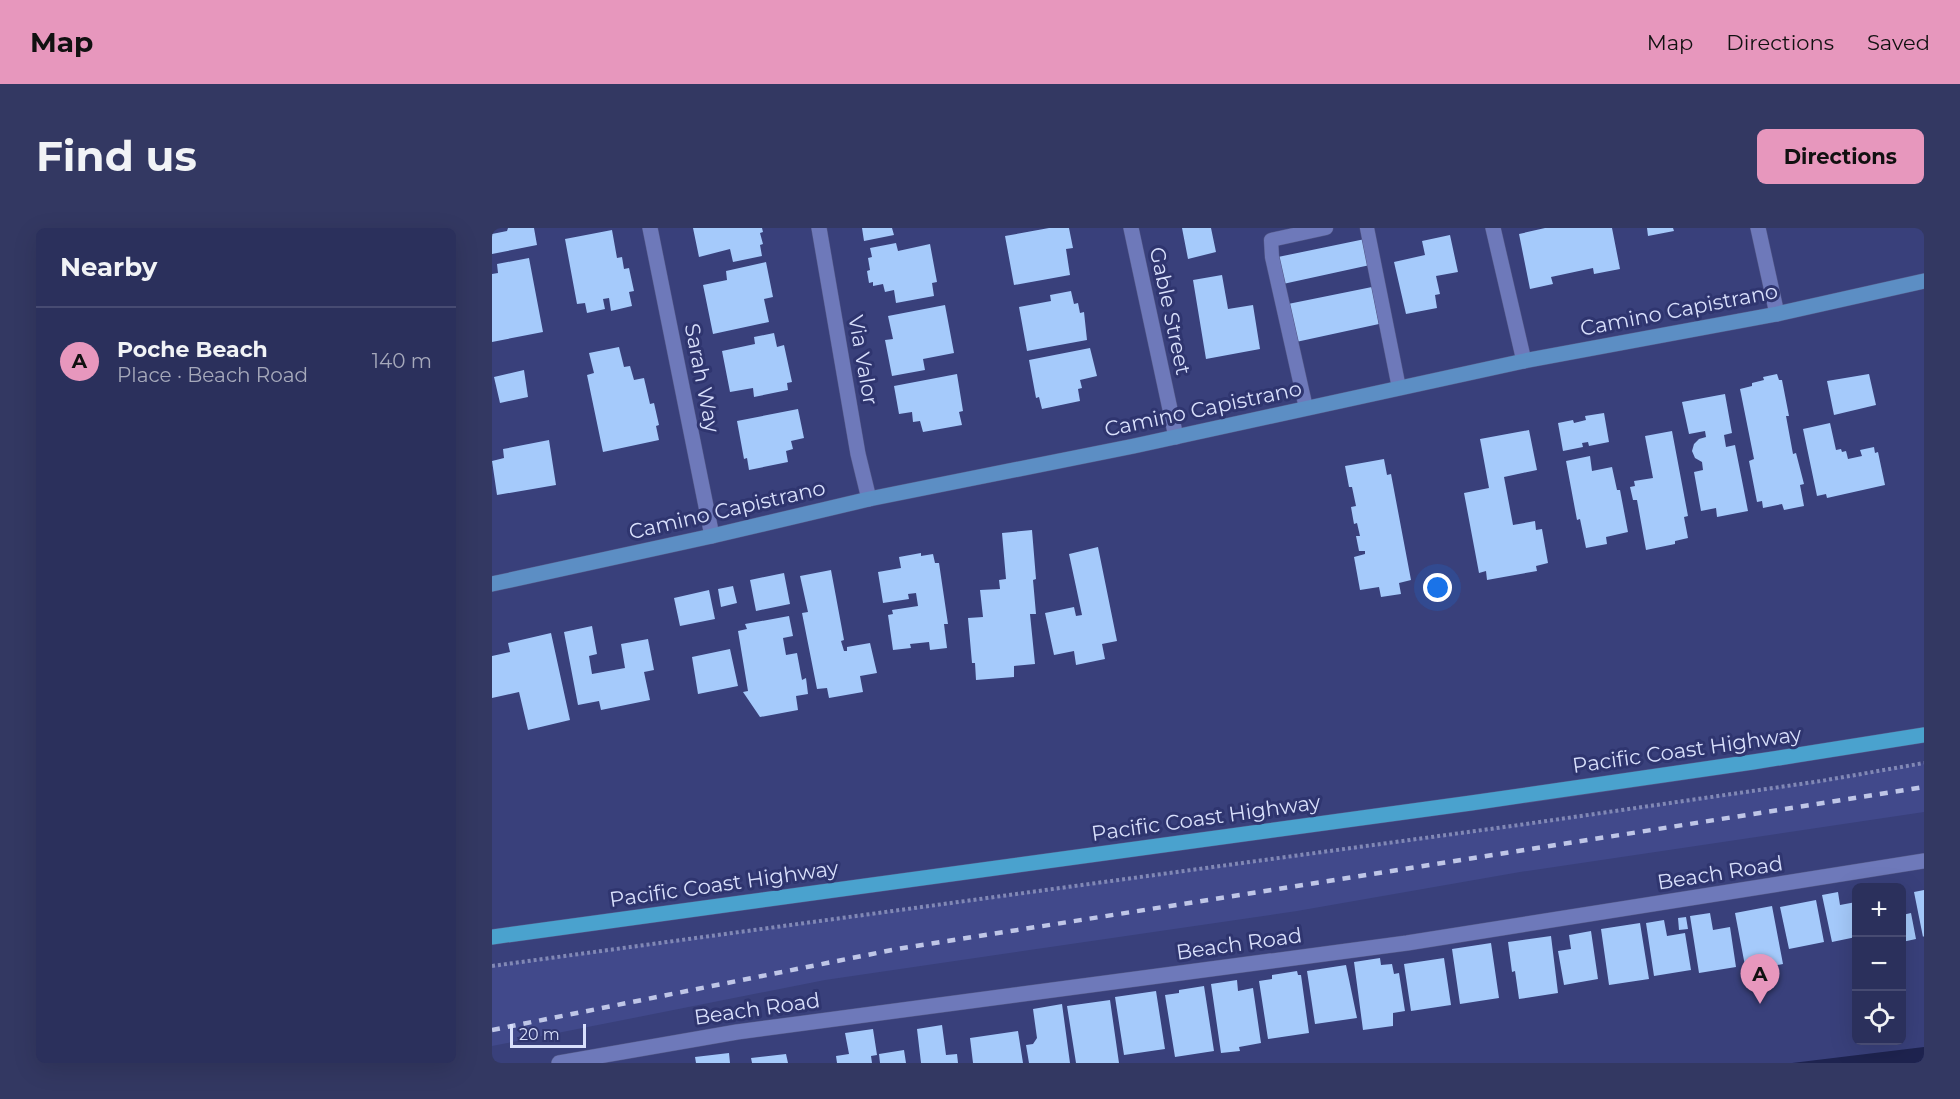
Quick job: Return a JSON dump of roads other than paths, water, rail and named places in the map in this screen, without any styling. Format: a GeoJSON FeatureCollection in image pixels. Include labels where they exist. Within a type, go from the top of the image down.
{"type":"FeatureCollection","features":[{"type":"Feature","properties":{"kind":"main road","name":"Camino Capistrano"},"geometry":{"type":"LineString","coordinates":[[492,584],[712,537],[869,499],[1176,437],[1524,362],[1777,314],[1924,281]]}},
{"type":"Feature","properties":{"kind":"main road","name":"Pacific Coast Highway"},"geometry":{"type":"LineString","coordinates":[[492,937],[1471,803],[1924,735]]}},
{"type":"Feature","properties":{"kind":"street","name":"Sarah Way"},"geometry":{"type":"LineString","coordinates":[[650,228],[712,537]]}},
{"type":"Feature","properties":{"kind":"street","name":"Via Valor"},"geometry":{"type":"LineString","coordinates":[[819,228],[858,454],[869,499]]}},
{"type":"Feature","properties":{"kind":"street","name":"Gable Street"},"geometry":{"type":"LineString","coordinates":[[1131,228],[1176,437]]}},
{"type":"Feature","properties":{"kind":"street"},"geometry":{"type":"LineString","coordinates":[[1494,228],[1524,362]]}},
{"type":"Feature","properties":{"kind":"street"},"geometry":{"type":"LineString","coordinates":[[1758,228],[1777,314]]}},
{"type":"Feature","properties":{"kind":"street","name":"Beach Road"},"geometry":{"type":"LineString","coordinates":[[559,1063],[737,1032],[1407,943],[1924,861]]}},
{"type":"Feature","properties":{"kind":"lane"},"geometry":{"type":"LineString","coordinates":[[1305,408],[1270,240],[1326,228]]}},
{"type":"Feature","properties":{"kind":"lane"},"geometry":{"type":"LineString","coordinates":[[1367,228],[1399,388]]}},
{"type":"Feature","properties":{"kind":"railway"},"geometry":{"type":"LineString","coordinates":[[492,1030],[897,949],[1924,787]]}},
{"type":"Feature","properties":{"kind":"place","name":"Poche Beach"},"geometry":{"type":"Point","coordinates":[1760,1004]}}]}
